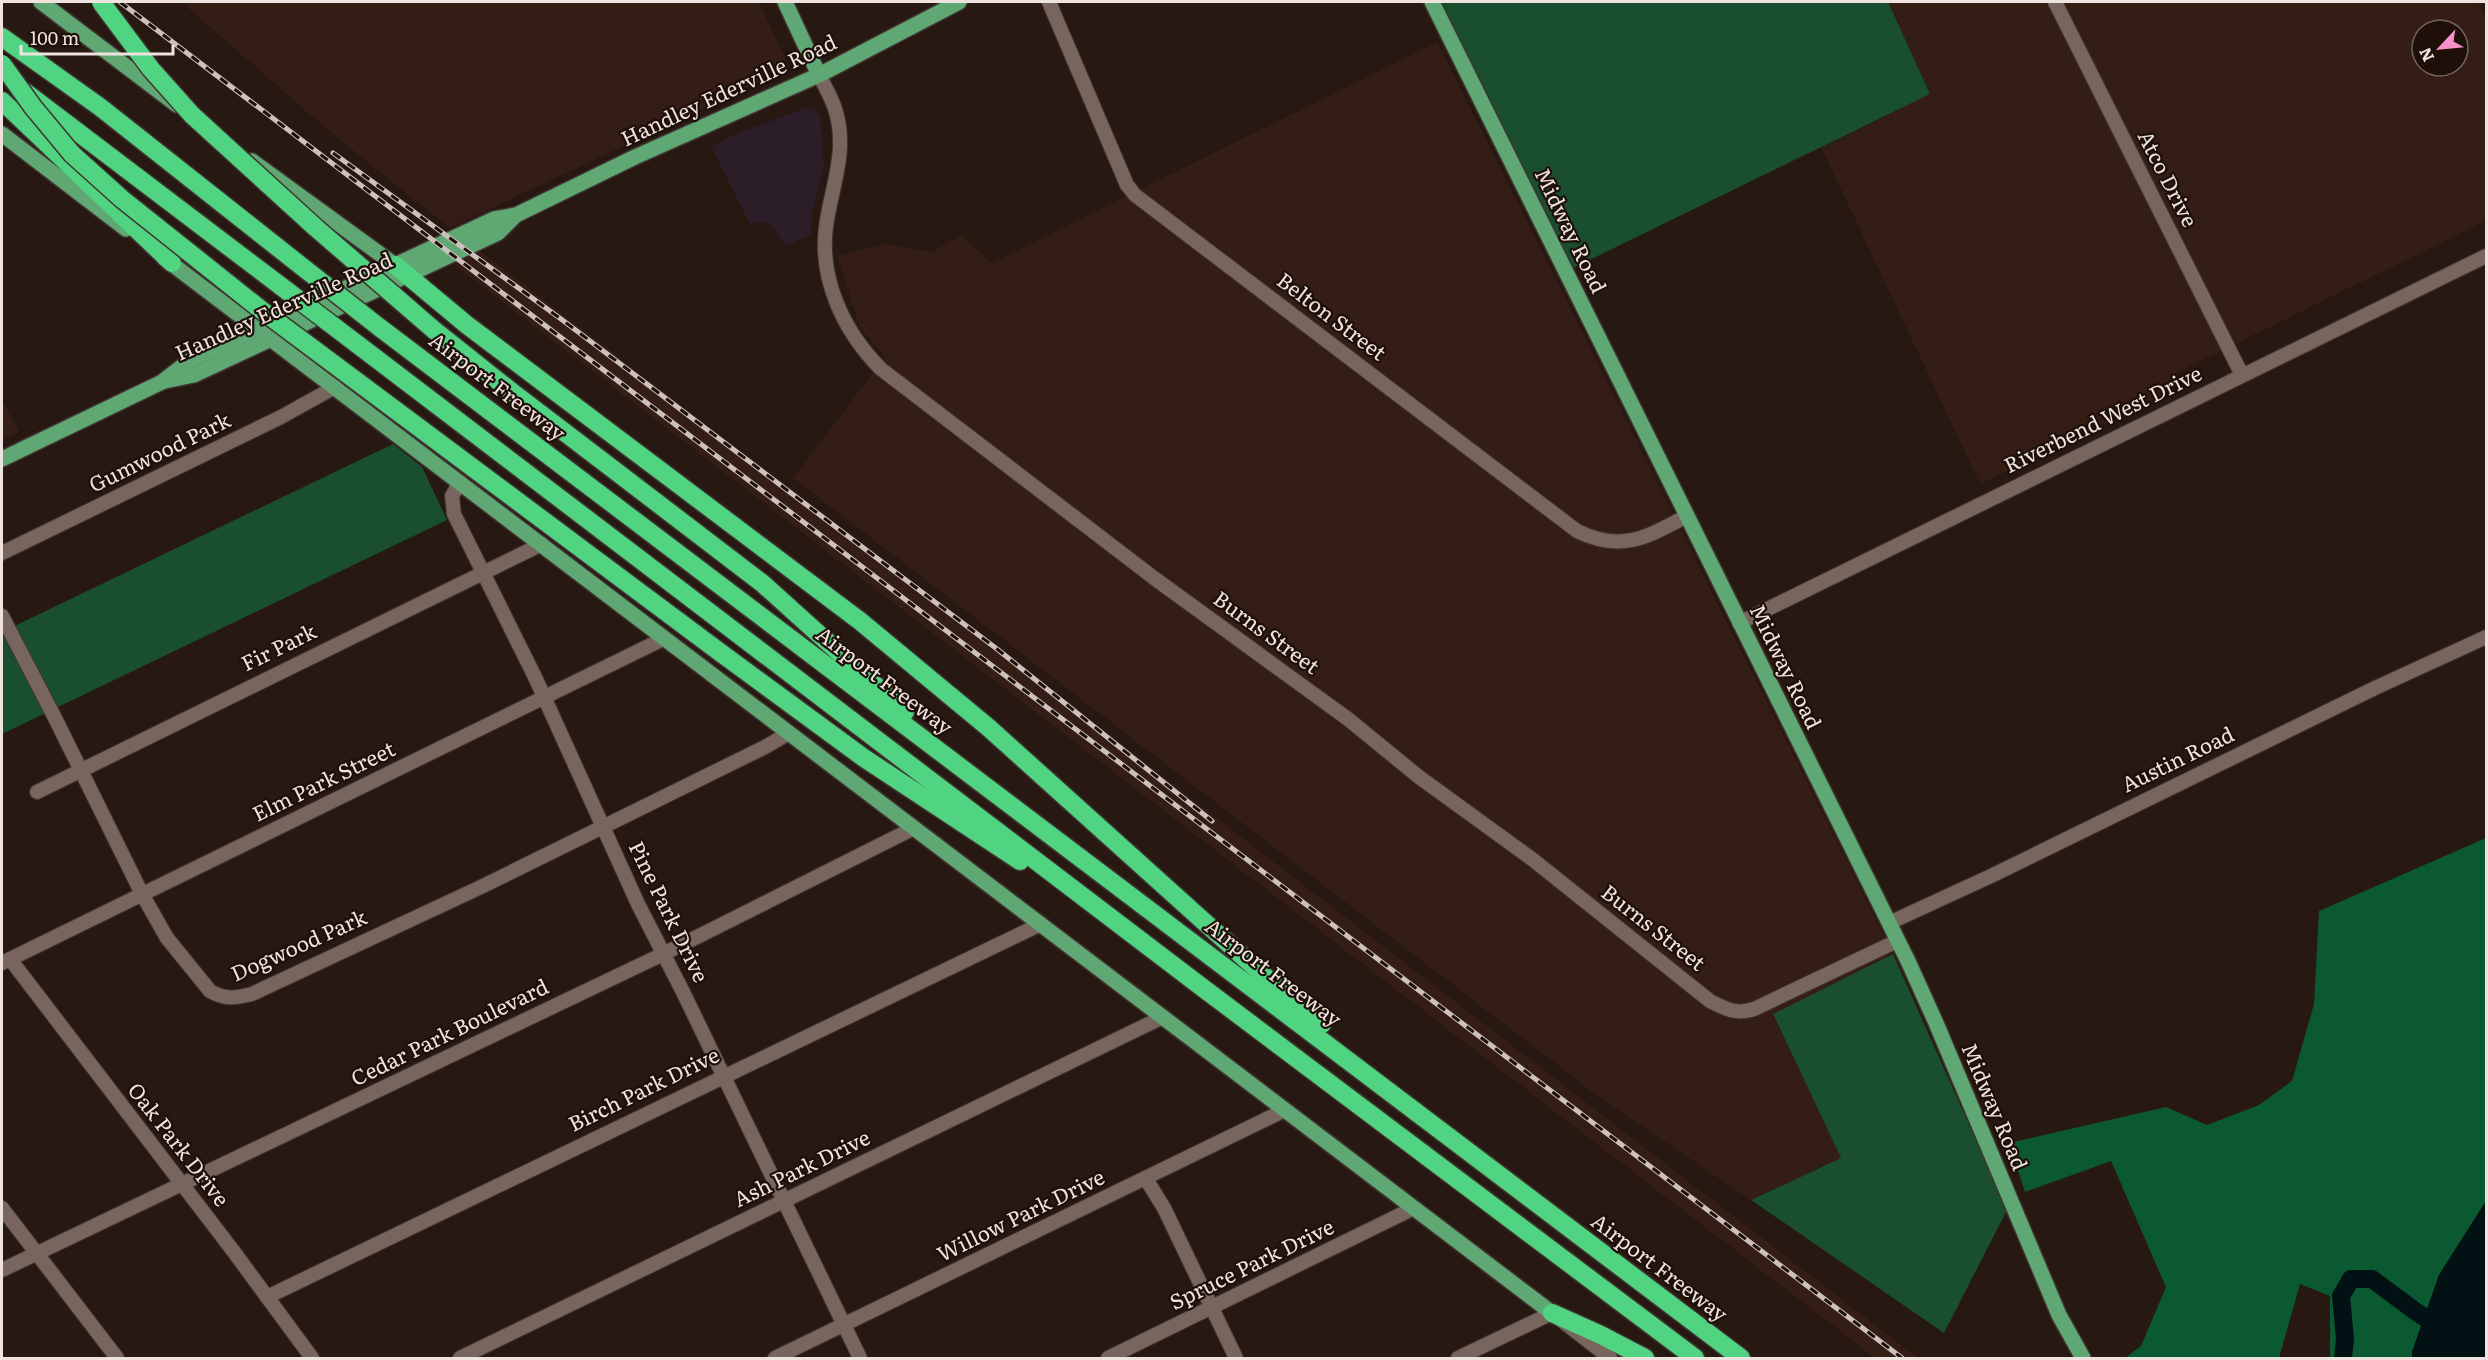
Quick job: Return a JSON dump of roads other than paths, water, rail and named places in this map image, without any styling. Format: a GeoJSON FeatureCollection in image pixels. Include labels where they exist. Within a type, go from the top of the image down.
{"type":"FeatureCollection","features":[{"type":"Feature","properties":{"kind":"highway"},"geometry":{"type":"LineString","coordinates":[[101,2],[144,61],[192,115],[316,228],[434,330],[762,584],[990,790]]}},
{"type":"Feature","properties":{"kind":"highway","name":"Airport Freeway"},"geometry":{"type":"LineString","coordinates":[[2,37],[100,107],[379,327],[990,790],[1407,1102],[1532,1201],[1741,1359]]}},
{"type":"Feature","properties":{"kind":"highway"},"geometry":{"type":"LineString","coordinates":[[2,64],[33,107],[72,154],[123,199],[264,312],[864,758],[1019,861],[1073,888]]}},
{"type":"Feature","properties":{"kind":"highway"},"geometry":{"type":"LineString","coordinates":[[2,75],[1695,1359]]}},
{"type":"Feature","properties":{"kind":"highway"},"geometry":{"type":"LineString","coordinates":[[2,101],[172,263]]}},
{"type":"Feature","properties":{"kind":"highway"},"geometry":{"type":"LineString","coordinates":[[401,270],[467,326],[860,621],[989,729],[1281,991],[1382,1072],[1407,1102]]}},
{"type":"Feature","properties":{"kind":"highway"},"geometry":{"type":"LineString","coordinates":[[1552,1312],[1645,1359]]}},
{"type":"Feature","properties":{"kind":"main road"},"geometry":{"type":"LineString","coordinates":[[41,2],[401,270]]}},
{"type":"Feature","properties":{"kind":"main road"},"geometry":{"type":"LineString","coordinates":[[785,2],[819,75]]}},
{"type":"Feature","properties":{"kind":"main road","name":"Handley Ederville Road"},"geometry":{"type":"LineString","coordinates":[[2,459],[162,382],[189,361],[258,329],[498,233],[516,215],[635,157],[819,75],[959,2]]}},
{"type":"Feature","properties":{"kind":"main road","name":"Midway Road"},"geometry":{"type":"LineString","coordinates":[[1432,2],[1889,923],[1936,1023],[2059,1315],[2083,1359]]}},
{"type":"Feature","properties":{"kind":"main road"},"geometry":{"type":"LineString","coordinates":[[2,134],[1552,1312]]}},
{"type":"Feature","properties":{"kind":"main road","name":"Handley Ederville Road"},"geometry":{"type":"LineString","coordinates":[[162,382],[194,375],[272,339],[401,270]]}},
{"type":"Feature","properties":{"kind":"street","name":"Belton Street"},"geometry":{"type":"LineString","coordinates":[[1049,2],[1127,185],[1135,195],[1577,531],[1604,541],[1625,542],[1647,536],[1687,516]]}},
{"type":"Feature","properties":{"kind":"street","name":"Atco Drive"},"geometry":{"type":"LineString","coordinates":[[2055,2],[2242,375]]}},
{"type":"Feature","properties":{"kind":"street","name":"Burns Street"},"geometry":{"type":"LineString","coordinates":[[819,75],[837,112],[840,164],[826,222],[826,261],[834,297],[845,323],[869,357],[881,369],[1148,573],[1348,719],[1419,777],[1532,859],[1710,1001],[1732,1012],[1743,1013],[1754,1010],[1897,940]]}},
{"type":"Feature","properties":{"kind":"street","name":"Riverbend West Drive"},"geometry":{"type":"LineString","coordinates":[[1739,623],[2487,256]]}},
{"type":"Feature","properties":{"kind":"street","name":"Gumwood Park"},"geometry":{"type":"LineString","coordinates":[[2,553],[280,417],[335,387]]}},
{"type":"Feature","properties":{"kind":"street","name":"Pine Park Drive"},"geometry":{"type":"LineString","coordinates":[[460,482],[452,496],[452,507],[544,697],[603,827],[860,1359]]}},
{"type":"Feature","properties":{"kind":"street","name":"Fir Park"},"geometry":{"type":"LineString","coordinates":[[37,792],[542,544]]}},
{"type":"Feature","properties":{"kind":"street","name":"Dogwood Park"},"geometry":{"type":"LineString","coordinates":[[2,616],[142,894],[167,938],[210,991],[231,999],[252,994],[603,827],[789,733]]}},
{"type":"Feature","properties":{"kind":"street","name":"Austin Road"},"geometry":{"type":"LineString","coordinates":[[1889,923],[1993,875],[2354,698],[2487,637]]}},
{"type":"Feature","properties":{"kind":"street","name":"Elm Park Street"},"geometry":{"type":"LineString","coordinates":[[6,961],[664,638]]}},
{"type":"Feature","properties":{"kind":"street","name":"Cedar Park Boulevard"},"geometry":{"type":"LineString","coordinates":[[2,1270],[664,954],[914,828]]}},
{"type":"Feature","properties":{"kind":"street","name":"Birch Park Drive"},"geometry":{"type":"LineString","coordinates":[[267,1297],[1041,924]]}},
{"type":"Feature","properties":{"kind":"street","name":"Oak Park Drive"},"geometry":{"type":"LineString","coordinates":[[6,961],[181,1185],[312,1359]]}},
{"type":"Feature","properties":{"kind":"street","name":"Ash Park Drive"},"geometry":{"type":"LineString","coordinates":[[460,1359],[1163,1017]]}},
{"type":"Feature","properties":{"kind":"street","name":"Willow Park Drive"},"geometry":{"type":"LineString","coordinates":[[775,1359],[1285,1110]]}},
{"type":"Feature","properties":{"kind":"street"},"geometry":{"type":"LineString","coordinates":[[1146,1179],[1164,1208],[1236,1359]]}},
{"type":"Feature","properties":{"kind":"street"},"geometry":{"type":"LineString","coordinates":[[2,1208],[117,1359]]}},
{"type":"Feature","properties":{"kind":"street","name":"Spruce Park Drive"},"geometry":{"type":"LineString","coordinates":[[1108,1359],[1414,1208]]}},
{"type":"Feature","properties":{"kind":"street"},"geometry":{"type":"LineString","coordinates":[[1458,1359],[1552,1312],[1610,1359]]}},
{"type":"Feature","properties":{"kind":"waterway"},"geometry":{"type":"LineString","coordinates":[[2343,1358],[2345,1339],[2341,1296],[2351,1279],[2372,1279],[2450,1334],[2480,1340],[2486,1337]]}},
{"type":"Feature","properties":{"kind":"railway"},"geometry":{"type":"LineString","coordinates":[[120,2],[1902,1358]]}},
{"type":"Feature","properties":{"kind":"railway"},"geometry":{"type":"LineString","coordinates":[[333,153],[561,319],[997,649],[1212,821]]}}]}
